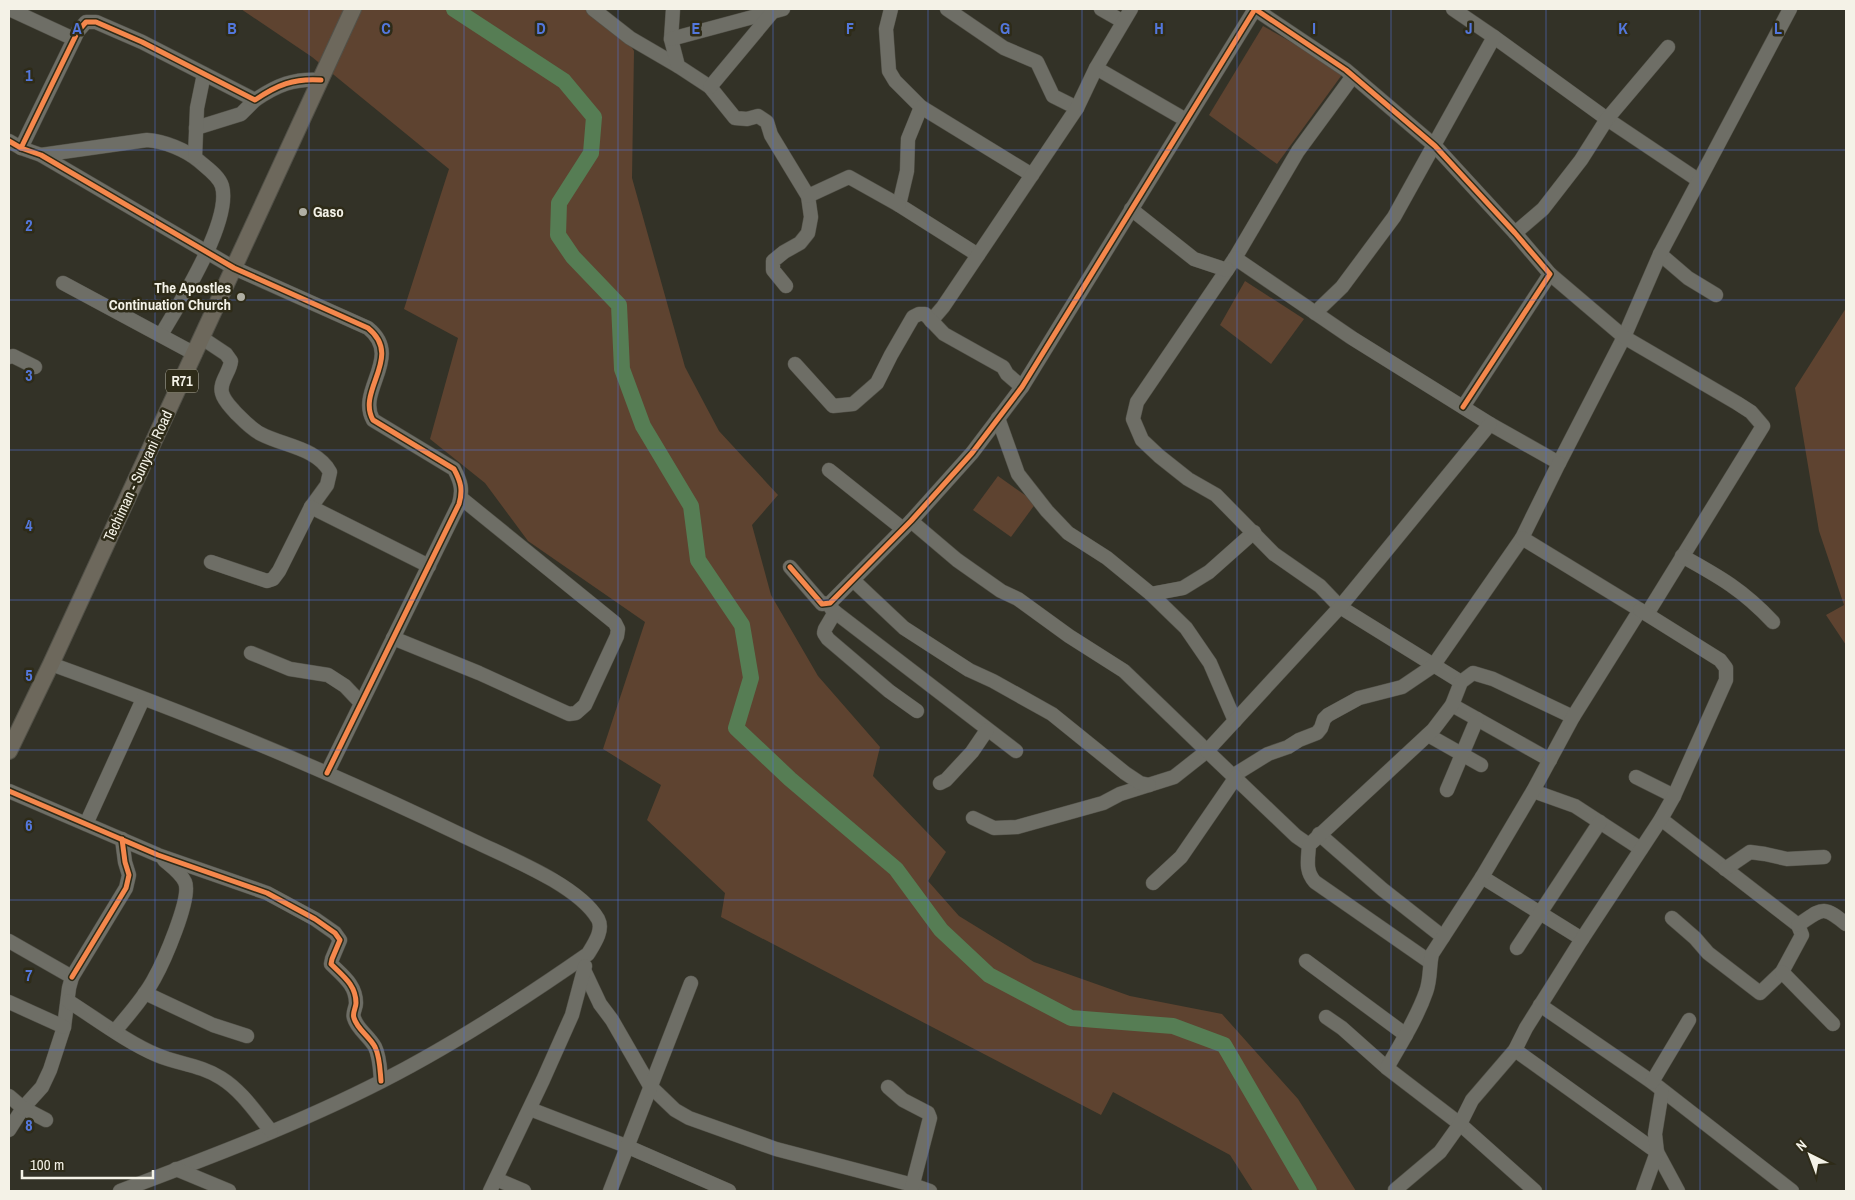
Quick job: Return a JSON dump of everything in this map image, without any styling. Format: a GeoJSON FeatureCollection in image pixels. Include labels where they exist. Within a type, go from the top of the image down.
{"type":"FeatureCollection","features":[{"type":"Feature","properties":{"kind":"main road","name":"Techiman - Sunyani Road"},"geometry":{"type":"LineString","coordinates":[[9,751],[195,354],[353,9]]}},
{"type":"Feature","properties":{"kind":"street"},"geometry":{"type":"LineString","coordinates":[[9,9],[74,39]]}},
{"type":"Feature","properties":{"kind":"street"},"geometry":{"type":"LineString","coordinates":[[593,9],[630,38],[710,87],[735,118],[747,119],[758,116],[767,122],[771,135],[808,196],[811,218],[808,233],[800,243],[773,261],[773,270],[786,286]]}},
{"type":"Feature","properties":{"kind":"street"},"geometry":{"type":"LineString","coordinates":[[673,9],[671,39],[678,66]]}},
{"type":"Feature","properties":{"kind":"street"},"geometry":{"type":"LineString","coordinates":[[671,39],[777,9]]}},
{"type":"Feature","properties":{"kind":"street"},"geometry":{"type":"LineString","coordinates":[[710,87],[777,9]]}},
{"type":"Feature","properties":{"kind":"street"},"geometry":{"type":"LineString","coordinates":[[891,9],[886,29],[889,71],[895,81],[921,107],[1032,175]]}},
{"type":"Feature","properties":{"kind":"street"},"geometry":{"type":"LineString","coordinates":[[947,9],[1004,48],[1037,62],[1053,96],[1077,108]]}},
{"type":"Feature","properties":{"kind":"street"},"geometry":{"type":"LineString","coordinates":[[1101,9],[1122,21]]}},
{"type":"Feature","properties":{"kind":"street"},"geometry":{"type":"LineString","coordinates":[[931,321],[943,307],[1077,108],[1096,68],[1122,21],[1131,9]]}},
{"type":"Feature","properties":{"kind":"street"},"geometry":{"type":"LineString","coordinates":[[918,711],[889,691],[828,639],[824,633],[833,608],[853,580],[907,525],[972,453],[1022,386],[1255,9],[1346,70],[1435,146],[1550,274],[1624,338],[1737,403],[1751,412],[1763,426],[1682,556],[1574,717],[1482,877],[1432,954],[1426,993],[1406,1035],[1387,1068]]}},
{"type":"Feature","properties":{"kind":"street"},"geometry":{"type":"LineString","coordinates":[[1453,9],[1698,180]]}},
{"type":"Feature","properties":{"kind":"street"},"geometry":{"type":"LineString","coordinates":[[1152,883],[1181,857],[1235,776],[1268,754],[1283,750],[1299,740],[1317,733],[1328,715],[1359,698],[1402,686],[1434,666],[1522,538],[1624,338],[1660,254],[1790,9]]}},
{"type":"Feature","properties":{"kind":"street"},"geometry":{"type":"LineString","coordinates":[[254,100],[142,42],[96,22],[86,22],[78,31],[15,145],[41,155],[234,268],[368,328],[380,342],[383,358],[370,403],[370,413],[373,420],[454,469],[460,479],[463,492],[461,498],[327,773]]}},
{"type":"Feature","properties":{"kind":"street"},"geometry":{"type":"LineString","coordinates":[[1315,313],[1342,287],[1394,217],[1494,38]]}},
{"type":"Feature","properties":{"kind":"street"},"geometry":{"type":"LineString","coordinates":[[1515,233],[1543,208],[1581,160],[1607,118],[1668,48]]}},
{"type":"Feature","properties":{"kind":"street"},"geometry":{"type":"LineString","coordinates":[[1096,68],[1186,120]]}},
{"type":"Feature","properties":{"kind":"street"},"geometry":{"type":"LineString","coordinates":[[195,157],[199,95],[204,74]]}},
{"type":"Feature","properties":{"kind":"street"},"geometry":{"type":"LineString","coordinates":[[1353,76],[1298,151],[1235,258],[1137,402],[1133,420],[1142,440],[1159,456],[1188,479],[1216,495],[1274,554],[1320,586],[1340,607],[1461,682]]}},
{"type":"Feature","properties":{"kind":"street"},"geometry":{"type":"LineString","coordinates":[[196,128],[241,114],[254,100],[269,90],[305,79],[321,80]]}},
{"type":"Feature","properties":{"kind":"street"},"geometry":{"type":"LineString","coordinates":[[898,204],[907,171],[908,139],[921,107]]}},
{"type":"Feature","properties":{"kind":"street"},"geometry":{"type":"LineString","coordinates":[[41,155],[148,140],[160,141],[195,157],[217,177],[222,186],[223,202],[208,252],[161,335]]}},
{"type":"Feature","properties":{"kind":"street"},"geometry":{"type":"LineString","coordinates":[[808,196],[849,177],[898,204],[978,255]]}},
{"type":"Feature","properties":{"kind":"street"},"geometry":{"type":"LineString","coordinates":[[1131,209],[1194,259],[1227,270]]}},
{"type":"Feature","properties":{"kind":"street"},"geometry":{"type":"LineString","coordinates":[[1660,254],[1688,278],[1716,295]]}},
{"type":"Feature","properties":{"kind":"street"},"geometry":{"type":"LineString","coordinates":[[1235,258],[1352,338],[1490,424],[1559,463]]}},
{"type":"Feature","properties":{"kind":"street"},"geometry":{"type":"LineString","coordinates":[[1463,407],[1550,274]]}},
{"type":"Feature","properties":{"kind":"street"},"geometry":{"type":"LineString","coordinates":[[63,283],[195,354]]}},
{"type":"Feature","properties":{"kind":"street"},"geometry":{"type":"LineString","coordinates":[[795,364],[833,406],[853,404],[877,383],[913,317],[919,314],[926,314],[944,334],[1003,367],[1007,374],[1022,386]]}},
{"type":"Feature","properties":{"kind":"street"},"geometry":{"type":"LineString","coordinates":[[202,338],[226,354],[231,361],[230,369],[222,383],[222,392],[225,401],[246,423],[261,434],[320,458],[330,472],[327,485],[311,507],[279,571],[273,578],[267,581],[212,562]]}},
{"type":"Feature","properties":{"kind":"street"},"geometry":{"type":"LineString","coordinates":[[9,357],[13,356],[35,367]]}},
{"type":"Feature","properties":{"kind":"street"},"geometry":{"type":"LineString","coordinates":[[998,418],[1018,474],[1047,511],[1068,533],[1107,558],[1151,594],[1186,628],[1210,663],[1235,721]]}},
{"type":"Feature","properties":{"kind":"street"},"geometry":{"type":"LineString","coordinates":[[973,818],[994,828],[1017,827],[1103,803],[1120,794],[1174,777],[1207,751],[1340,607],[1490,424]]}},
{"type":"Feature","properties":{"kind":"street"},"geometry":{"type":"LineString","coordinates":[[829,470],[1001,591],[1018,599],[1069,636],[1124,672],[1296,836],[1309,845]]}},
{"type":"Feature","properties":{"kind":"street"},"geometry":{"type":"LineString","coordinates":[[393,638],[479,673],[569,714],[576,713],[585,705],[617,636],[618,629],[615,623],[461,498]]}},
{"type":"Feature","properties":{"kind":"street"},"geometry":{"type":"LineString","coordinates":[[311,507],[429,566]]}},
{"type":"Feature","properties":{"kind":"street"},"geometry":{"type":"LineString","coordinates":[[1151,594],[1183,588],[1209,572],[1254,532]]}},
{"type":"Feature","properties":{"kind":"street"},"geometry":{"type":"LineString","coordinates":[[1395,1190],[1440,1152],[1460,1124],[1476,1095],[1515,1050],[1540,1005],[1661,819],[1674,796],[1726,680],[1726,668],[1720,660],[1522,538]]}},
{"type":"Feature","properties":{"kind":"street"},"geometry":{"type":"LineString","coordinates":[[1682,556],[1723,578],[1737,588],[1753,601],[1773,622]]}},
{"type":"Feature","properties":{"kind":"street"},"geometry":{"type":"LineString","coordinates":[[790,567],[822,604],[833,608],[1016,751]]}},
{"type":"Feature","properties":{"kind":"street"},"geometry":{"type":"LineString","coordinates":[[853,580],[904,628],[969,670],[993,681],[1052,714],[1126,773],[1140,783],[1149,785]]}},
{"type":"Feature","properties":{"kind":"street"},"geometry":{"type":"LineString","coordinates":[[251,653],[290,669],[328,675],[345,686],[361,703]]}},
{"type":"Feature","properties":{"kind":"street"},"geometry":{"type":"LineString","coordinates":[[51,664],[214,726],[391,801],[554,880],[591,910],[599,921],[600,930],[588,954],[572,1015],[530,1109],[493,1185],[524,1191]]}},
{"type":"Feature","properties":{"kind":"street"},"geometry":{"type":"LineString","coordinates":[[1430,962],[1315,882],[1309,875],[1309,845],[1428,735],[1452,705],[1461,682],[1473,673],[1494,679],[1574,717]]}},
{"type":"Feature","properties":{"kind":"street"},"geometry":{"type":"LineString","coordinates":[[86,824],[143,699]]}},
{"type":"Feature","properties":{"kind":"street"},"geometry":{"type":"LineString","coordinates":[[1452,705],[1550,760]]}},
{"type":"Feature","properties":{"kind":"street"},"geometry":{"type":"LineString","coordinates":[[1447,790],[1477,719]]}},
{"type":"Feature","properties":{"kind":"street"},"geometry":{"type":"LineString","coordinates":[[940,783],[946,780],[972,752],[987,730]]}},
{"type":"Feature","properties":{"kind":"street"},"geometry":{"type":"LineString","coordinates":[[1428,735],[1481,766]]}},
{"type":"Feature","properties":{"kind":"street"},"geometry":{"type":"LineString","coordinates":[[1636,776],[1674,796]]}},
{"type":"Feature","properties":{"kind":"street"},"geometry":{"type":"LineString","coordinates":[[9,791],[158,855],[267,893],[315,919],[335,933],[340,940],[332,959],[332,964],[352,985],[356,995],[354,1020],[374,1046],[379,1057],[381,1081]]}},
{"type":"Feature","properties":{"kind":"street"},"geometry":{"type":"LineString","coordinates":[[1533,791],[1575,806],[1641,849]]}},
{"type":"Feature","properties":{"kind":"street"},"geometry":{"type":"LineString","coordinates":[[1661,819],[1798,925],[1802,935],[1782,972],[1760,993],[1708,953],[1695,938],[1672,918]]}},
{"type":"Feature","properties":{"kind":"street"},"geometry":{"type":"LineString","coordinates":[[1517,948],[1600,822]]}},
{"type":"Feature","properties":{"kind":"street"},"geometry":{"type":"LineString","coordinates":[[1320,834],[1382,889],[1443,937]]}},
{"type":"Feature","properties":{"kind":"street"},"geometry":{"type":"LineString","coordinates":[[9,1130],[23,1108],[42,1087],[50,1070],[64,1027],[72,977],[126,888],[129,875],[122,839]]}},
{"type":"Feature","properties":{"kind":"street"},"geometry":{"type":"LineString","coordinates":[[1725,869],[1750,852],[1786,859],[1824,857]]}},
{"type":"Feature","properties":{"kind":"street"},"geometry":{"type":"LineString","coordinates":[[115,1031],[145,993],[158,971],[184,908],[187,894],[185,882],[177,871],[158,855]]}},
{"type":"Feature","properties":{"kind":"street"},"geometry":{"type":"LineString","coordinates":[[1482,877],[1582,939]]}},
{"type":"Feature","properties":{"kind":"street"},"geometry":{"type":"LineString","coordinates":[[1798,925],[1819,911],[1825,910],[1832,912],[1846,924]]}},
{"type":"Feature","properties":{"kind":"street"},"geometry":{"type":"LineString","coordinates":[[9,942],[72,977]]}},
{"type":"Feature","properties":{"kind":"street"},"geometry":{"type":"LineString","coordinates":[[120,1191],[271,1131],[381,1081],[452,1044],[588,954]]}},
{"type":"Feature","properties":{"kind":"street"},"geometry":{"type":"LineString","coordinates":[[1306,961],[1406,1035]]}},
{"type":"Feature","properties":{"kind":"street"},"geometry":{"type":"LineString","coordinates":[[584,970],[600,1004],[612,1020],[650,1086],[675,1110],[689,1118],[776,1149],[912,1188],[930,1191]]}},
{"type":"Feature","properties":{"kind":"street"},"geometry":{"type":"LineString","coordinates":[[1782,972],[1833,1024]]}},
{"type":"Feature","properties":{"kind":"street"},"geometry":{"type":"LineString","coordinates":[[610,1191],[691,983]]}},
{"type":"Feature","properties":{"kind":"street"},"geometry":{"type":"LineString","coordinates":[[145,993],[212,1025],[247,1036]]}},
{"type":"Feature","properties":{"kind":"street"},"geometry":{"type":"LineString","coordinates":[[68,1001],[156,1055],[198,1066],[223,1078],[244,1097],[271,1131]]}},
{"type":"Feature","properties":{"kind":"street"},"geometry":{"type":"LineString","coordinates":[[9,1002],[64,1027]]}},
{"type":"Feature","properties":{"kind":"street"},"geometry":{"type":"LineString","coordinates":[[1540,1005],[1652,1082],[1662,1092],[1792,1191]]}},
{"type":"Feature","properties":{"kind":"street"},"geometry":{"type":"LineString","coordinates":[[1326,1017],[1342,1028],[1387,1068],[1460,1124],[1535,1191]]}},
{"type":"Feature","properties":{"kind":"street"},"geometry":{"type":"LineString","coordinates":[[1652,1082],[1690,1020]]}},
{"type":"Feature","properties":{"kind":"street"},"geometry":{"type":"LineString","coordinates":[[1515,1050],[1657,1152]]}},
{"type":"Feature","properties":{"kind":"street"},"geometry":{"type":"LineString","coordinates":[[888,1087],[902,1100],[928,1113],[930,1118],[912,1188]]}},
{"type":"Feature","properties":{"kind":"street"},"geometry":{"type":"LineString","coordinates":[[1662,1092],[1655,1134],[1657,1152],[1678,1191]]}},
{"type":"Feature","properties":{"kind":"street"},"geometry":{"type":"LineString","coordinates":[[9,1096],[23,1108],[46,1120]]}},
{"type":"Feature","properties":{"kind":"street"},"geometry":{"type":"LineString","coordinates":[[530,1109],[626,1146],[729,1191]]}},
{"type":"Feature","properties":{"kind":"street"},"geometry":{"type":"LineString","coordinates":[[1643,1191],[1657,1152]]}},
{"type":"Feature","properties":{"kind":"street"},"geometry":{"type":"LineString","coordinates":[[176,1169],[228,1191]]}},
{"type":"Feature","properties":{"kind":"shaded area"},"geometry":{"type":"Polygon","coordinates":[[[241,9],[595,9],[616,21],[634,51],[632,178],[685,367],[719,431],[778,495],[752,525],[771,595],[818,676],[880,747],[873,776],[946,852],[928,881],[959,916],[1034,962],[1130,996],[1222,1014],[1298,1099],[1356,1191],[1253,1191],[1230,1155],[1113,1092],[1101,1115],[721,917],[725,893],[647,820],[661,785],[603,749],[645,622],[528,541],[485,483],[430,439],[458,338],[404,309],[449,169],[312,57],[241,9]]]}},
{"type":"Feature","properties":{"kind":"shaded area"},"geometry":{"type":"Polygon","coordinates":[[[1263,26],[1344,72],[1277,164],[1209,115],[1263,26]]]}},
{"type":"Feature","properties":{"kind":"shaded area"},"geometry":{"type":"Polygon","coordinates":[[[1245,281],[1304,319],[1271,364],[1220,325],[1245,281]]]}},
{"type":"Feature","properties":{"kind":"shaded area"},"geometry":{"type":"Polygon","coordinates":[[[1846,308],[1846,645],[1826,615],[1844,605],[1819,531],[1795,388],[1846,308]]]}},
{"type":"Feature","properties":{"kind":"shaded area"},"geometry":{"type":"Polygon","coordinates":[[[998,476],[1036,503],[1011,537],[973,510],[998,476]]]}},
{"type":"Feature","properties":{"kind":"waterway"},"geometry":{"type":"LineString","coordinates":[[454,9],[564,81],[594,117],[591,153],[559,203],[558,235],[573,257],[619,305],[622,369],[643,426],[691,506],[698,560],[742,625],[751,678],[736,728],[790,779],[896,869],[941,930],[989,975],[1071,1018],[1173,1026],[1224,1045],[1309,1191]]}},
{"type":"Feature","properties":{"kind":"cycle path"},"geometry":{"type":"LineString","coordinates":[[790,567],[822,604],[830,603],[911,521],[972,453],[1022,387],[1255,9],[1346,70],[1435,146],[1550,274],[1463,407]]}},
{"type":"Feature","properties":{"kind":"cycle path"},"geometry":{"type":"LineString","coordinates":[[21,148],[78,31],[86,22],[96,22],[142,42],[255,100],[271,90],[294,81],[321,80]]}},
{"type":"Feature","properties":{"kind":"cycle path"},"geometry":{"type":"LineString","coordinates":[[9,141],[21,148],[41,155],[234,268],[368,328],[378,339],[382,350],[381,362],[370,397],[369,409],[373,420],[454,469],[460,482],[461,494],[459,504],[327,773]]}},
{"type":"Feature","properties":{"kind":"cycle path"},"geometry":{"type":"LineString","coordinates":[[9,791],[158,855],[267,893],[315,919],[335,933],[340,940],[331,964],[348,981],[354,991],[356,1003],[353,1014],[354,1018],[377,1051],[381,1081]]}},
{"type":"Feature","properties":{"kind":"cycle path"},"geometry":{"type":"LineString","coordinates":[[72,977],[126,888],[129,875],[122,839]]}},
{"type":"Feature","properties":{"kind":"place","name":"Gaso"},"geometry":{"type":"Point","coordinates":[303,212]}},
{"type":"Feature","properties":{"kind":"place","name":"The Apostles Continuation Church"},"geometry":{"type":"Point","coordinates":[241,297]}}]}
